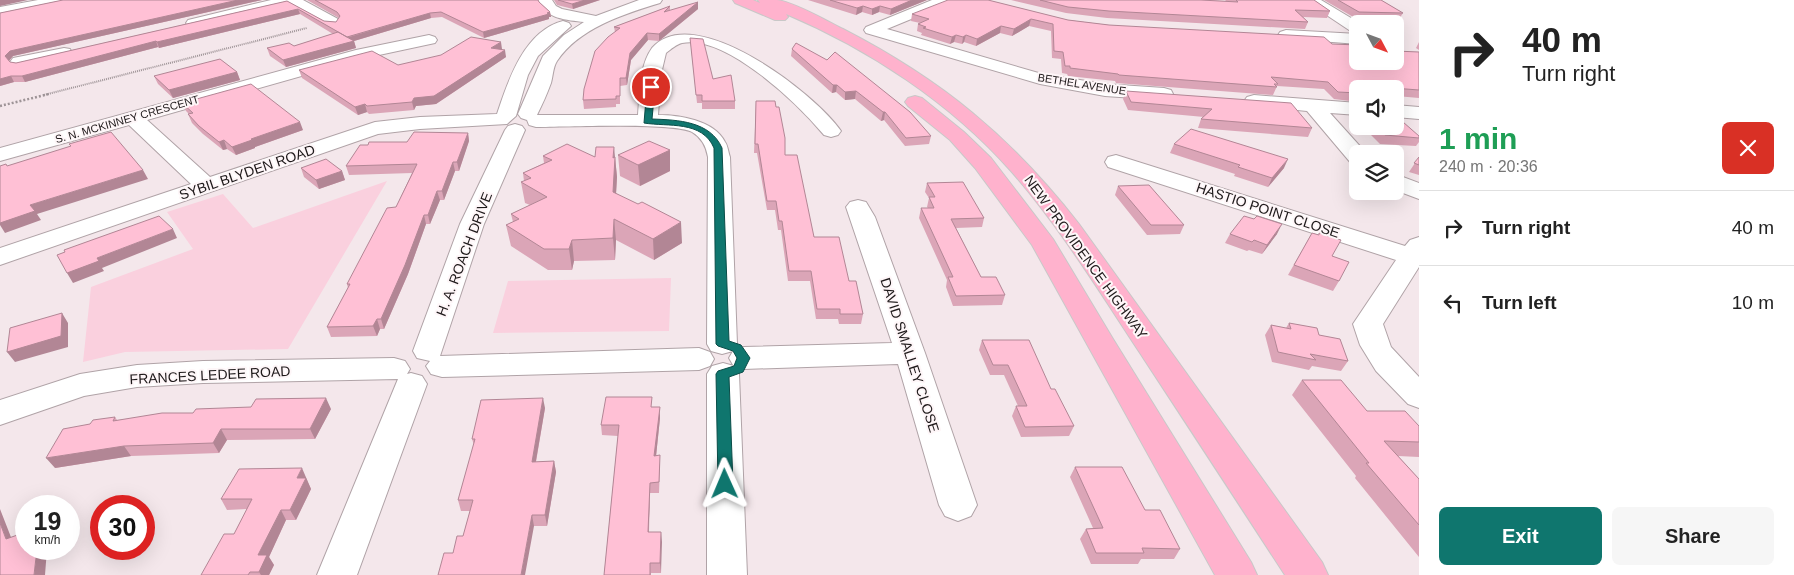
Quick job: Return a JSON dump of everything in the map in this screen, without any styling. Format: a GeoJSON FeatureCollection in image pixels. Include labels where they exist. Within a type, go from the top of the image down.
{"type":"FeatureCollection","features":[{"type":"Feature","properties":{"kind":"highway","name":"NEW PROVIDENCE HIGHWAY"},"geometry":{"type":"LineString","coordinates":[[740,0],[813,32],[871,67],[935,117],[983,163],[1044,244],[1098,340],[1237,575]]}},
{"type":"Feature","properties":{"kind":"highway","name":"NEW PROVIDENCE HIGHWAY"},"geometry":{"type":"LineString","coordinates":[[765,0],[827,27],[884,59],[962,114],[1014,161],[1054,210],[1097,269],[1308,575]]}},
{"type":"Feature","properties":{"kind":"street"},"geometry":{"type":"LineString","coordinates":[[0,12],[61,0]]}},
{"type":"Feature","properties":{"kind":"street"},"geometry":{"type":"LineString","coordinates":[[177,27],[291,0],[332,22]]}},
{"type":"Feature","properties":{"kind":"street"},"geometry":{"type":"LineString","coordinates":[[545,0],[548,6],[558,12],[600,20]]}},
{"type":"Feature","properties":{"kind":"street"},"geometry":{"type":"LineString","coordinates":[[517,120],[524,63],[532,50],[557,30],[581,17],[626,0]]}},
{"type":"Feature","properties":{"kind":"street"},"geometry":{"type":"LineString","coordinates":[[517,120],[541,83],[548,62],[571,38],[600,20],[654,0]]}},
{"type":"Feature","properties":{"kind":"street","name":"BETHEL AVENUE"},"geometry":{"type":"LineString","coordinates":[[945,0],[872,30],[1040,79],[1105,90],[1184,96]]}},
{"type":"Feature","properties":{"kind":"street"},"geometry":{"type":"LineString","coordinates":[[1311,0],[1349,23]]}},
{"type":"Feature","properties":{"kind":"street"},"geometry":{"type":"LineString","coordinates":[[1271,34],[1349,38]]}},
{"type":"Feature","properties":{"kind":"street"},"geometry":{"type":"LineString","coordinates":[[647,121],[654,63],[658,51],[676,39],[699,36],[719,42],[752,61],[808,106],[831,131]]}},
{"type":"Feature","properties":{"kind":"street","name":"S. N. MCKINNEY CRESCENT"},"geometry":{"type":"LineString","coordinates":[[0,155],[362,54],[429,40]]}},
{"type":"Feature","properties":{"kind":"street"},"geometry":{"type":"LineString","coordinates":[[19,62],[80,49]]}},
{"type":"Feature","properties":{"kind":"street"},"geometry":{"type":"LineString","coordinates":[[1233,100],[1349,108]]}},
{"type":"Feature","properties":{"kind":"street"},"geometry":{"type":"LineString","coordinates":[[1313,106],[1349,147]]}},
{"type":"Feature","properties":{"kind":"street"},"geometry":{"type":"LineString","coordinates":[[1404,112],[1419,113]]}},
{"type":"Feature","properties":{"kind":"street"},"geometry":{"type":"LineString","coordinates":[[133,118],[207,186]]}},
{"type":"Feature","properties":{"kind":"street","name":"SYBIL BLYDEN ROAD"},"geometry":{"type":"LineString","coordinates":[[0,257],[375,128],[420,123],[517,120],[676,122],[699,128],[715,142],[718,148],[727,575]]}},
{"type":"Feature","properties":{"kind":"street","name":"H. A. ROACH DRIVE"},"geometry":{"type":"LineString","coordinates":[[435,359],[472,224],[517,120]]}},
{"type":"Feature","properties":{"kind":"street","name":"HASTIO POINT CLOSE"},"geometry":{"type":"LineString","coordinates":[[1116,162],[1417,253]]}},
{"type":"Feature","properties":{"kind":"street"},"geometry":{"type":"LineString","coordinates":[[1404,185],[1419,192]]}},
{"type":"Feature","properties":{"kind":"street","name":"DAVID SMALLEY CLOSE"},"geometry":{"type":"LineString","coordinates":[[858,207],[864,217],[910,353],[958,505]]}},
{"type":"Feature","properties":{"kind":"street"},"geometry":{"type":"LineString","coordinates":[[1417,253],[1368,324],[1373,344],[1385,362],[1419,396]]}},
{"type":"Feature","properties":{"kind":"street"},"geometry":{"type":"LineString","coordinates":[[435,359],[722,359],[910,353]]}},
{"type":"Feature","properties":{"kind":"street","name":"FRANCES LEDEE ROAD"},"geometry":{"type":"LineString","coordinates":[[0,413],[80,385],[137,376],[203,372],[402,377],[418,383],[434,377],[435,359]]}},
{"type":"Feature","properties":{"kind":"street"},"geometry":{"type":"LineString","coordinates":[[337,575],[402,377]]}},
{"type":"Feature","properties":{"kind":"path"},"geometry":{"type":"LineString","coordinates":[[0,106],[332,22]]}},
{"type":"Feature","properties":{"kind":"shaded area"},"geometry":{"type":"Polygon","coordinates":[[[387,181],[288,349],[125,352],[83,362],[91,287],[193,249],[167,212],[223,194],[253,228],[387,181]]]}},
{"type":"Feature","properties":{"kind":"shaded area"},"geometry":{"type":"Polygon","coordinates":[[[671,278],[669,331],[493,333],[508,281],[671,278]]]}},
{"type":"Feature","properties":{"kind":"building"},"geometry":{"type":"Polygon","coordinates":[[[63,0],[238,0],[10,51],[5,56],[10,62],[16,63],[287,1],[324,21],[336,22],[340,16],[337,12],[315,0],[538,0],[550,12],[547,13],[549,14],[483,32],[441,12],[430,13],[347,37],[298,9],[156,41],[22,76],[0,79],[0,13],[63,0]]]}},
{"type":"Feature","properties":{"kind":"building"},"geometry":{"type":"Polygon","coordinates":[[[558,0],[585,0],[572,4],[558,0]]]}},
{"type":"Feature","properties":{"kind":"building"},"geometry":{"type":"Polygon","coordinates":[[[830,0],[912,0],[891,9],[880,6],[872,9],[863,6],[857,8],[830,0]]]}},
{"type":"Feature","properties":{"kind":"building"},"geometry":{"type":"Polygon","coordinates":[[[948,0],[988,0],[1068,20],[1109,25],[1324,37],[1332,44],[1349,45],[1349,70],[1404,70],[1404,51],[1419,52],[1419,90],[1404,89],[1404,80],[1349,80],[1349,93],[1338,92],[1328,82],[1271,77],[1278,84],[1274,84],[1277,87],[1119,75],[1070,68],[1070,66],[1065,66],[1063,52],[1054,51],[1053,24],[1031,19],[1014,29],[1001,26],[977,39],[966,35],[963,37],[956,35],[952,37],[923,28],[926,27],[918,24],[929,19],[912,14],[948,0]]]}},
{"type":"Feature","properties":{"kind":"building"},"geometry":{"type":"Polygon","coordinates":[[[1040,0],[1201,0],[1238,2],[1236,0],[1314,0],[1330,11],[1295,10],[1308,22],[1109,11],[1068,7],[1040,0]]]}},
{"type":"Feature","properties":{"kind":"building"},"geometry":{"type":"Polygon","coordinates":[[[1338,0],[1381,0],[1403,13],[1359,12],[1338,0]]]}},
{"type":"Feature","properties":{"kind":"building"},"geometry":{"type":"Polygon","coordinates":[[[698,2],[659,34],[647,33],[630,53],[626,78],[620,78],[620,96],[616,96],[616,99],[583,100],[584,89],[595,51],[608,37],[620,28],[614,27],[670,6],[664,12],[698,2]]]}},
{"type":"Feature","properties":{"kind":"building"},"geometry":{"type":"Polygon","coordinates":[[[338,32],[354,41],[283,60],[267,48],[289,43],[294,46],[338,32]]]}},
{"type":"Feature","properties":{"kind":"building"},"geometry":{"type":"Polygon","coordinates":[[[471,37],[501,42],[491,48],[505,50],[434,96],[414,98],[412,102],[367,106],[365,104],[355,107],[299,70],[372,51],[398,65],[441,55],[471,37]]]}},
{"type":"Feature","properties":{"kind":"building"},"geometry":{"type":"Polygon","coordinates":[[[690,38],[703,39],[713,79],[731,75],[735,101],[702,101],[702,95],[696,95],[690,38]]]}},
{"type":"Feature","properties":{"kind":"building"},"geometry":{"type":"Polygon","coordinates":[[[796,43],[827,60],[835,52],[910,112],[931,136],[906,138],[885,112],[856,91],[845,92],[837,85],[833,85],[792,49],[796,43]]]}},
{"type":"Feature","properties":{"kind":"building"},"geometry":{"type":"Polygon","coordinates":[[[220,59],[237,72],[169,90],[154,76],[220,59]]]}},
{"type":"Feature","properties":{"kind":"building"},"geometry":{"type":"Polygon","coordinates":[[[251,84],[300,122],[232,147],[224,140],[219,142],[199,126],[188,114],[193,113],[182,103],[251,84]]]}},
{"type":"Feature","properties":{"kind":"building"},"geometry":{"type":"Polygon","coordinates":[[[1126,91],[1291,103],[1312,128],[1201,119],[1212,109],[1131,102],[1126,91]]]}},
{"type":"Feature","properties":{"kind":"building"},"geometry":{"type":"Polygon","coordinates":[[[756,101],[775,101],[776,107],[779,107],[785,138],[785,155],[797,155],[814,237],[839,237],[849,281],[856,281],[863,314],[840,314],[840,309],[817,309],[811,271],[789,271],[782,221],[779,221],[776,201],[767,201],[758,144],[755,144],[756,101]]]}},
{"type":"Feature","properties":{"kind":"building"},"geometry":{"type":"Polygon","coordinates":[[[1404,123],[1419,138],[1385,135],[1404,135],[1404,123]]]}},
{"type":"Feature","properties":{"kind":"building"},"geometry":{"type":"Polygon","coordinates":[[[1191,129],[1288,159],[1272,178],[1238,167],[1240,165],[1174,144],[1191,129]]]}},
{"type":"Feature","properties":{"kind":"building"},"geometry":{"type":"Polygon","coordinates":[[[111,132],[143,170],[30,205],[35,211],[0,223],[0,166],[6,164],[7,166],[71,146],[69,144],[111,132]]]}},
{"type":"Feature","properties":{"kind":"building"},"geometry":{"type":"Polygon","coordinates":[[[414,132],[468,133],[457,162],[453,162],[442,191],[437,191],[428,215],[424,215],[405,265],[381,319],[377,319],[373,326],[327,327],[350,284],[347,284],[387,208],[396,207],[417,164],[346,166],[360,145],[368,145],[369,142],[407,142],[414,132]]]}},
{"type":"Feature","properties":{"kind":"building"},"geometry":{"type":"Polygon","coordinates":[[[649,141],[670,150],[638,165],[618,155],[649,141]]]}},
{"type":"Feature","properties":{"kind":"building"},"geometry":{"type":"Polygon","coordinates":[[[567,144],[595,157],[596,147],[614,147],[613,192],[638,204],[642,202],[681,222],[653,239],[614,219],[613,238],[572,240],[569,249],[544,249],[506,225],[519,219],[511,214],[547,197],[521,182],[531,178],[523,173],[552,160],[543,156],[567,144]]]}},
{"type":"Feature","properties":{"kind":"building"},"geometry":{"type":"Polygon","coordinates":[[[1419,157],[1419,165],[1414,163],[1419,157]]]}},
{"type":"Feature","properties":{"kind":"building"},"geometry":{"type":"Polygon","coordinates":[[[326,159],[342,171],[316,180],[301,168],[326,159]]]}},
{"type":"Feature","properties":{"kind":"building"},"geometry":{"type":"Polygon","coordinates":[[[963,182],[984,218],[951,219],[981,277],[996,277],[1005,295],[956,296],[948,277],[953,277],[921,208],[934,208],[929,197],[935,197],[927,183],[963,182]]]}},
{"type":"Feature","properties":{"kind":"building"},"geometry":{"type":"Polygon","coordinates":[[[1149,185],[1184,225],[1151,225],[1118,186],[1149,185]]]}},
{"type":"Feature","properties":{"kind":"building"},"geometry":{"type":"Polygon","coordinates":[[[159,216],[173,229],[97,258],[99,261],[67,273],[57,255],[65,252],[64,250],[159,216]]]}},
{"type":"Feature","properties":{"kind":"building"},"geometry":{"type":"Polygon","coordinates":[[[1244,216],[1254,219],[1257,216],[1282,224],[1267,245],[1254,240],[1252,242],[1230,234],[1244,216]]]}},
{"type":"Feature","properties":{"kind":"building"},"geometry":{"type":"Polygon","coordinates":[[[1312,233],[1319,235],[1319,233],[1341,240],[1332,256],[1349,262],[1339,281],[1294,265],[1312,233]]]}},
{"type":"Feature","properties":{"kind":"building"},"geometry":{"type":"Polygon","coordinates":[[[62,313],[61,336],[7,352],[10,328],[62,313]]]}},
{"type":"Feature","properties":{"kind":"building"},"geometry":{"type":"Polygon","coordinates":[[[1289,323],[1317,328],[1319,335],[1340,339],[1348,361],[1310,354],[1316,360],[1278,352],[1271,325],[1291,329],[1289,323]]]}},
{"type":"Feature","properties":{"kind":"building"},"geometry":{"type":"Polygon","coordinates":[[[982,340],[1029,340],[1051,389],[1055,389],[1074,426],[1025,427],[1016,406],[1027,406],[1008,365],[993,365],[982,340]]]}},
{"type":"Feature","properties":{"kind":"building"},"geometry":{"type":"Polygon","coordinates":[[[1302,380],[1341,380],[1367,411],[1405,411],[1419,426],[1419,442],[1384,441],[1419,479],[1419,525],[1366,463],[1369,463],[1302,380]]]}},
{"type":"Feature","properties":{"kind":"building"},"geometry":{"type":"Polygon","coordinates":[[[606,397],[652,397],[651,407],[660,407],[654,456],[660,455],[659,482],[650,483],[648,532],[661,532],[660,563],[650,563],[650,575],[604,575],[619,425],[601,425],[606,397]]]}},
{"type":"Feature","properties":{"kind":"building"},"geometry":{"type":"Polygon","coordinates":[[[326,398],[310,429],[221,429],[213,443],[124,446],[46,458],[63,429],[90,424],[93,420],[115,417],[113,421],[162,413],[193,413],[196,409],[251,407],[256,399],[326,398]]]}},
{"type":"Feature","properties":{"kind":"building"},"geometry":{"type":"Polygon","coordinates":[[[543,398],[532,462],[554,461],[545,515],[532,515],[521,575],[438,575],[444,553],[453,553],[457,536],[463,536],[473,500],[458,500],[475,439],[472,439],[481,400],[543,398]]]}},
{"type":"Feature","properties":{"kind":"building"},"geometry":{"type":"Polygon","coordinates":[[[1075,467],[1122,467],[1145,510],[1160,510],[1180,549],[1142,548],[1144,553],[1096,553],[1086,529],[1103,528],[1075,467]]]}},
{"type":"Feature","properties":{"kind":"building"},"geometry":{"type":"Polygon","coordinates":[[[302,468],[297,478],[306,478],[290,510],[281,510],[258,555],[267,555],[259,572],[250,572],[248,575],[201,575],[224,534],[234,534],[252,499],[221,499],[239,469],[302,468]]]}},
{"type":"Feature","properties":{"kind":"building"},"geometry":{"type":"Polygon","coordinates":[[[0,523],[6,539],[15,536],[15,560],[36,560],[34,575],[0,575],[0,523]]]}},
{"type":"Feature","properties":{"kind":"route"},"geometry":{"type":"LineString","coordinates":[[651,87],[647,121],[676,122],[699,128],[706,132],[718,148],[722,344],[737,348],[742,352],[744,358],[744,362],[739,369],[729,374],[723,374],[725,484]]}}]}
